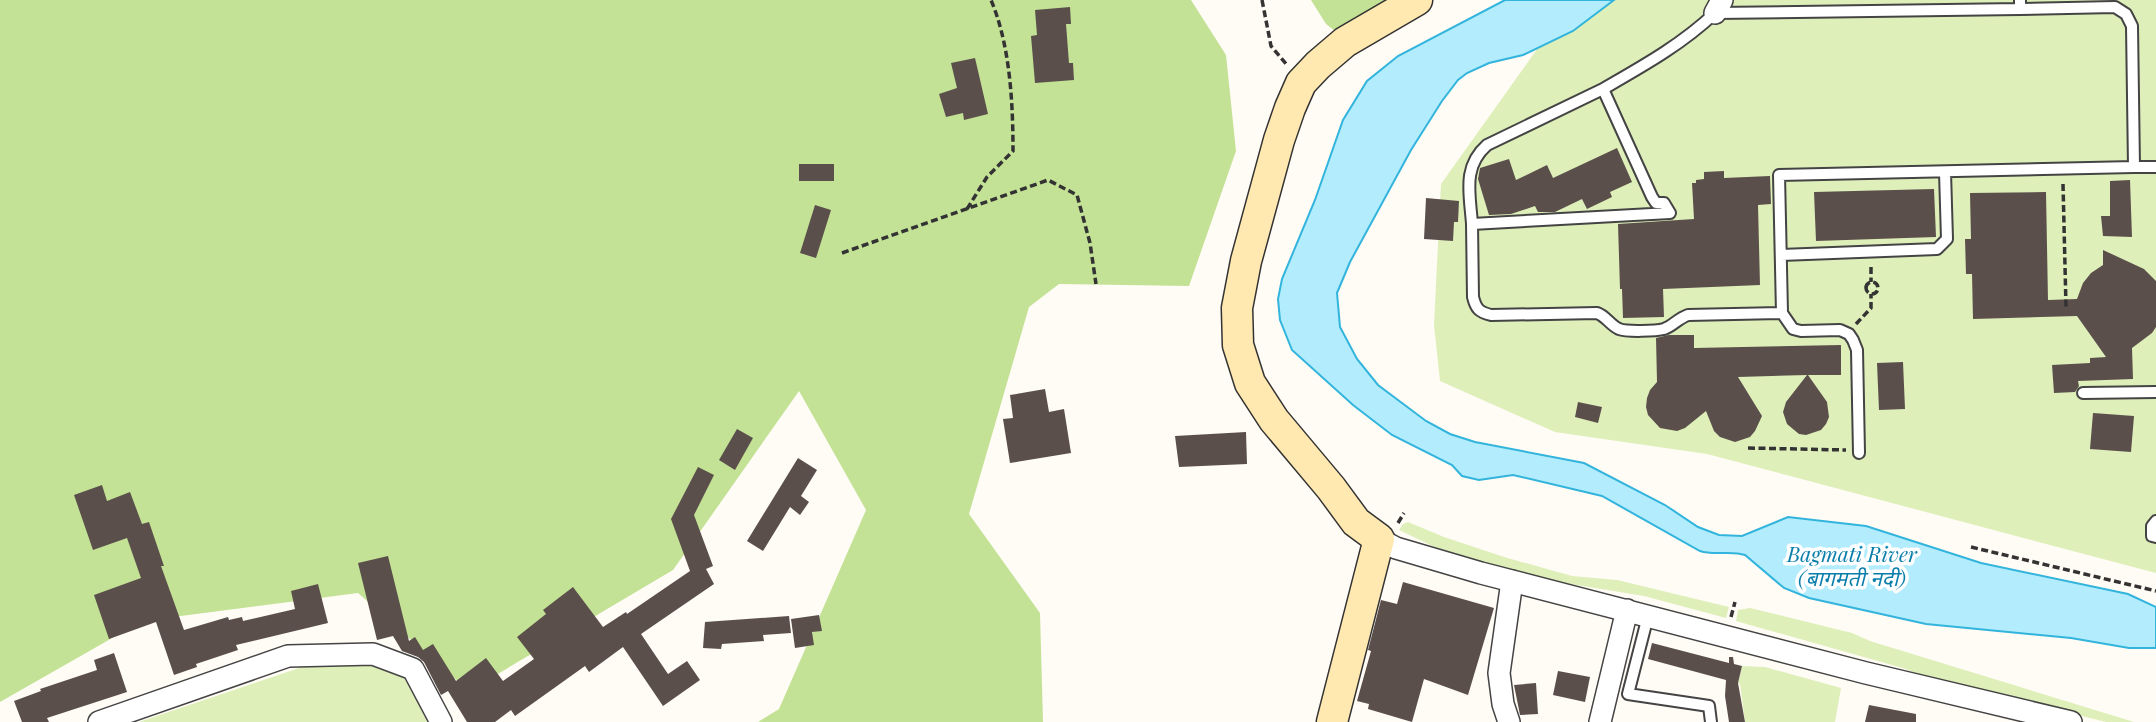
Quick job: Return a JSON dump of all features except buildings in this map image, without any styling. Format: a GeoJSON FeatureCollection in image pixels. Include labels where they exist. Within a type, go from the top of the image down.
{"type":"FeatureCollection","features":[{"type":"Feature","properties":{"kind":"street"},"geometry":{"type":"LineString","coordinates":[[1417,0],[1345,42],[1301,83],[1279,140],[1246,261],[1237,308],[1238,345],[1250,383],[1274,420],[1356,522],[1396,548],[1866,673],[2071,722]]}},
{"type":"Feature","properties":{"kind":"street"},"geometry":{"type":"LineString","coordinates":[[1332,722],[1379,539]]}},
{"type":"Feature","properties":{"kind":"street"},"geometry":{"type":"LineString","coordinates":[[1509,722],[1503,704],[1499,674],[1512,580]]}},
{"type":"Feature","properties":{"kind":"street"},"geometry":{"type":"LineString","coordinates":[[1600,722],[1627,610]]}},
{"type":"Feature","properties":{"kind":"street"},"geometry":{"type":"LineString","coordinates":[[99,722],[288,656],[373,653],[413,669],[441,722]]}},
{"type":"Feature","properties":{"kind":"lane"},"geometry":{"type":"LineString","coordinates":[[1782,313],[1688,316],[1679,318],[1662,329],[1621,330],[1613,326],[1605,316],[1597,313],[1481,313],[1475,307],[1473,297],[1469,173],[1477,153],[1487,145],[1603,89],[1665,54],[1695,31],[1718,7],[2115,7],[2126,14],[2132,26],[2134,167]]}},
{"type":"Feature","properties":{"kind":"lane"},"geometry":{"type":"LineString","coordinates":[[1472,223],[1670,213],[1664,203],[1656,203],[1652,197],[1603,89]]}},
{"type":"Feature","properties":{"kind":"lane"},"geometry":{"type":"LineString","coordinates":[[1859,451],[1857,350],[1849,334],[1840,330],[1793,329],[1782,313],[1779,175],[2156,167]]}},
{"type":"Feature","properties":{"kind":"lane"},"geometry":{"type":"LineString","coordinates":[[1781,255],[1937,249],[1947,239],[1945,172]]}},
{"type":"Feature","properties":{"kind":"lane"},"geometry":{"type":"LineString","coordinates":[[2083,393],[2156,392]]}},
{"type":"Feature","properties":{"kind":"lane"},"geometry":{"type":"LineString","coordinates":[[2156,521],[2152,526],[2152,536],[2156,537]]}},
{"type":"Feature","properties":{"kind":"lane"},"geometry":{"type":"LineString","coordinates":[[1648,616],[1628,694],[1709,706],[1711,722]]}},
{"type":"Feature","properties":{"kind":"path"},"geometry":{"type":"LineString","coordinates":[[966,211],[987,177],[1013,151],[1013,103],[999,19],[991,0]]}},
{"type":"Feature","properties":{"kind":"path"},"geometry":{"type":"LineString","coordinates":[[1262,0],[1272,46],[1301,83]]}},
{"type":"Feature","properties":{"kind":"path"},"geometry":{"type":"LineString","coordinates":[[2062,169],[2066,307]]}},
{"type":"Feature","properties":{"kind":"path"},"geometry":{"type":"LineString","coordinates":[[842,253],[1048,180],[1077,195],[1090,243],[1096,284]]}},
{"type":"Feature","properties":{"kind":"path"},"geometry":{"type":"LineString","coordinates":[[1849,334],[1871,307],[1871,294]]}},
{"type":"Feature","properties":{"kind":"path"},"geometry":{"type":"LineString","coordinates":[[1748,448],[1859,451]]}},
{"type":"Feature","properties":{"kind":"path"},"geometry":{"type":"LineString","coordinates":[[1971,547],[2156,591]]}},
{"type":"Feature","properties":{"kind":"green space"},"geometry":{"type":"Polygon","coordinates":[[[0,0],[1191,0],[1226,55],[1236,151],[1189,286],[1059,284],[1029,307],[969,514],[1040,613],[1043,722],[758,722],[779,709],[866,510],[799,391],[673,570],[469,691],[358,593],[142,621],[0,702],[0,0]]]}},
{"type":"Feature","properties":{"kind":"green space"},"geometry":{"type":"Polygon","coordinates":[[[1311,0],[1396,0],[1335,31],[1326,24],[1311,0]]]}},
{"type":"Feature","properties":{"kind":"green space"},"geometry":{"type":"Polygon","coordinates":[[[1614,0],[2156,0],[2156,573],[1707,454],[1555,432],[1440,381],[1434,325],[1441,184],[1540,45],[1573,31],[1614,0]]]}},
{"type":"Feature","properties":{"kind":"green space"},"geometry":{"type":"Polygon","coordinates":[[[1408,522],[1504,557],[1572,576],[1617,580],[1729,607],[1726,618],[1644,596],[1534,578],[1441,550],[1399,530],[1408,522]]]}},
{"type":"Feature","properties":{"kind":"green space"},"geometry":{"type":"Polygon","coordinates":[[[1750,608],[1852,633],[1870,641],[2134,722],[2106,722],[1924,677],[1906,669],[1736,621],[1738,610],[1750,608]]]}},
{"type":"Feature","properties":{"kind":"green space"},"geometry":{"type":"Polygon","coordinates":[[[354,662],[383,664],[407,680],[427,722],[139,722],[305,666],[354,662]]]}},
{"type":"Feature","properties":{"kind":"green space"},"geometry":{"type":"Polygon","coordinates":[[[1742,666],[1765,667],[1841,688],[1835,722],[1745,722],[1738,683],[1742,666]]]}},
{"type":"Feature","properties":{"kind":"water","name":"Bagmati River (बागमती नदी)"},"geometry":{"type":"Polygon","coordinates":[[[1505,0],[1614,0],[1573,31],[1523,55],[1489,63],[1467,73],[1442,101],[1411,150],[1350,262],[1337,293],[1340,327],[1357,359],[1378,385],[1426,421],[1450,434],[1475,442],[1584,463],[1665,505],[1698,527],[1719,535],[1742,536],[1788,517],[1866,526],[1981,563],[2128,594],[2156,607],[2156,648],[2129,648],[2071,638],[1926,624],[1809,598],[1784,588],[1745,555],[1700,551],[1602,496],[1513,475],[1479,480],[1462,476],[1452,465],[1392,435],[1353,405],[1292,350],[1280,320],[1278,299],[1282,279],[1315,200],[1343,120],[1367,81],[1398,56],[1505,0]]]}}]}
